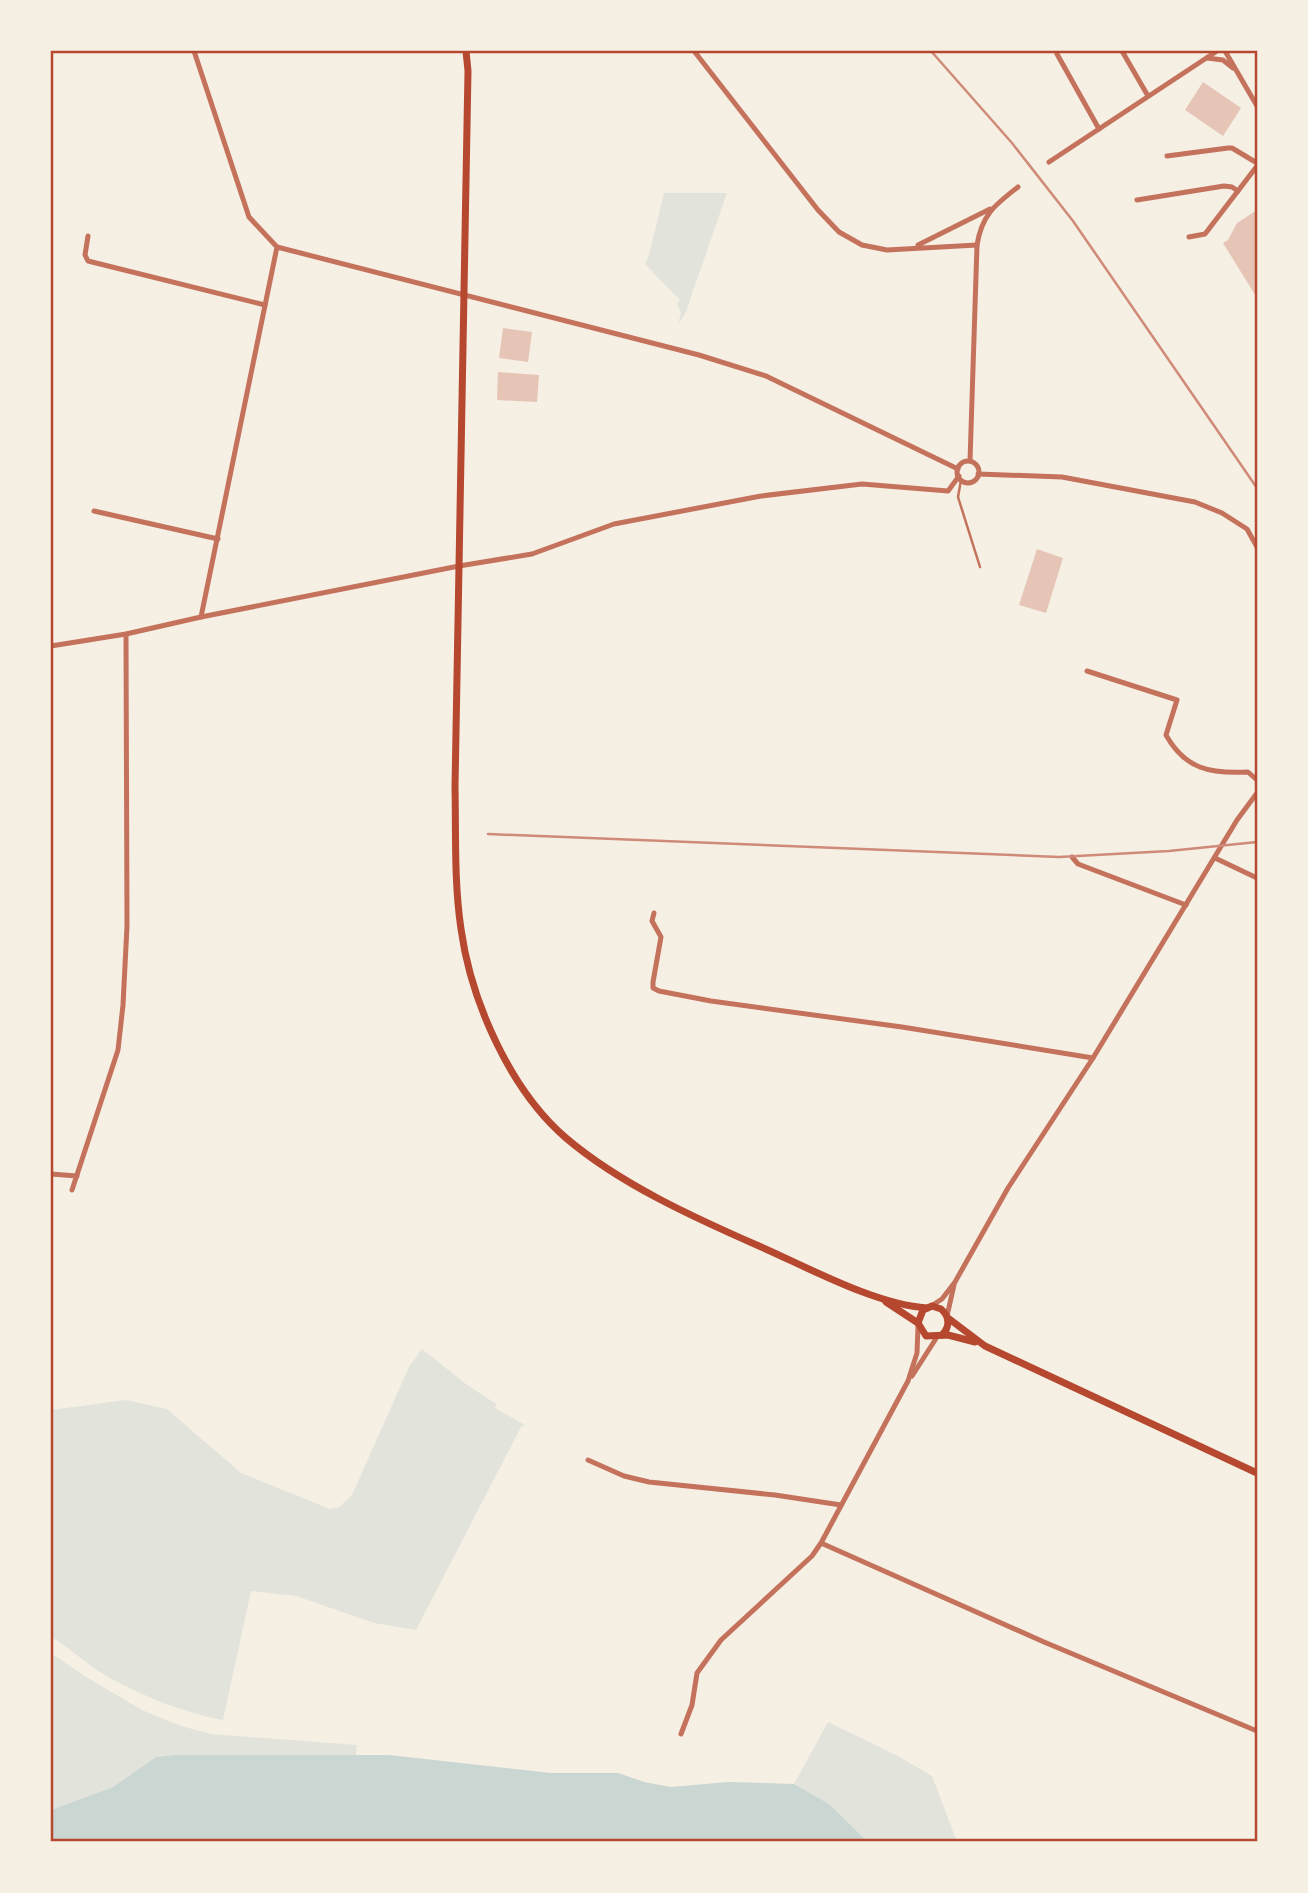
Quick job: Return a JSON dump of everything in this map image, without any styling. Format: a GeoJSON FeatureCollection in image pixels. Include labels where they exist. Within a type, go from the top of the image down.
{"type":"FeatureCollection","features":[{"type":"Feature","properties":{"kind":"main road"},"geometry":{"type":"LineString","coordinates":[[466,51],[468,71],[455,787],[459,917],[474,988],[487,1021],[532,1101],[565,1137],[606,1166],[637,1186],[725,1231],[879,1297],[906,1306],[941,1309],[985,1346]]}},
{"type":"Feature","properties":{"kind":"main road"},"geometry":{"type":"LineString","coordinates":[[468,71],[472,51]]}},
{"type":"Feature","properties":{"kind":"main road"},"geometry":{"type":"LineString","coordinates":[[879,1297],[918,1325],[926,1336],[955,1336],[985,1346],[1257,1473]]}},
{"type":"Feature","properties":{"kind":"main road"},"geometry":{"type":"LineString","coordinates":[[918,1325],[920,1314],[928,1307]]}},
{"type":"Feature","properties":{"kind":"main road"},"geometry":{"type":"LineString","coordinates":[[939,1336],[948,1326],[948,1317]]}},
{"type":"Feature","properties":{"kind":"street"},"geometry":{"type":"LineString","coordinates":[[194,51],[249,217],[277,247],[699,355],[766,376],[958,469]]}},
{"type":"Feature","properties":{"kind":"street"},"geometry":{"type":"LineString","coordinates":[[694,51],[818,210],[839,232],[862,245],[887,250],[976,245]]}},
{"type":"Feature","properties":{"kind":"street"},"geometry":{"type":"LineString","coordinates":[[1122,51],[1148,96]]}},
{"type":"Feature","properties":{"kind":"street"},"geometry":{"type":"LineString","coordinates":[[1049,162],[1217,51]]}},
{"type":"Feature","properties":{"kind":"street"},"geometry":{"type":"LineString","coordinates":[[1225,51],[1257,106]]}},
{"type":"Feature","properties":{"kind":"street"},"geometry":{"type":"LineString","coordinates":[[1056,54],[1099,129]]}},
{"type":"Feature","properties":{"kind":"street"},"geometry":{"type":"LineString","coordinates":[[1207,58],[1223,60],[1237,72]]}},
{"type":"Feature","properties":{"kind":"street"},"geometry":{"type":"LineString","coordinates":[[1167,156],[1232,148],[1257,164],[1205,234],[1189,237]]}},
{"type":"Feature","properties":{"kind":"street"},"geometry":{"type":"LineString","coordinates":[[1137,200],[1224,186],[1238,191]]}},
{"type":"Feature","properties":{"kind":"street"},"geometry":{"type":"LineString","coordinates":[[914,247],[990,209],[1018,187]]}},
{"type":"Feature","properties":{"kind":"street"},"geometry":{"type":"LineString","coordinates":[[970,461],[976,245],[979,230],[990,209]]}},
{"type":"Feature","properties":{"kind":"street"},"geometry":{"type":"LineString","coordinates":[[88,236],[85,255],[88,261],[265,305]]}},
{"type":"Feature","properties":{"kind":"street"},"geometry":{"type":"LineString","coordinates":[[201,617],[277,247]]}},
{"type":"Feature","properties":{"kind":"street"},"geometry":{"type":"LineString","coordinates":[[958,469],[964,462],[970,461],[977,465],[978,474],[972,482],[960,478]]}},
{"type":"Feature","properties":{"kind":"street"},"geometry":{"type":"LineString","coordinates":[[958,469],[960,478]]}},
{"type":"Feature","properties":{"kind":"street"},"geometry":{"type":"LineString","coordinates":[[978,474],[1062,477],[1195,502],[1222,513],[1247,529],[1257,547]]}},
{"type":"Feature","properties":{"kind":"street"},"geometry":{"type":"LineString","coordinates":[[51,646],[126,634],[459,566],[532,554],[614,524],[761,496],[862,484],[948,491],[960,478]]}},
{"type":"Feature","properties":{"kind":"street"},"geometry":{"type":"LineString","coordinates":[[94,511],[218,539]]}},
{"type":"Feature","properties":{"kind":"street"},"geometry":{"type":"LineString","coordinates":[[72,1190],[118,1050],[123,1005],[127,913],[126,634]]}},
{"type":"Feature","properties":{"kind":"street"},"geometry":{"type":"LineString","coordinates":[[1087,671],[1177,700],[1166,735],[1176,752],[1195,765],[1220,774],[1248,772],[1257,780]]}},
{"type":"Feature","properties":{"kind":"street"},"geometry":{"type":"LineString","coordinates":[[928,1307],[942,1299],[955,1282],[1008,1188],[1093,1058],[1257,793]]}},
{"type":"Feature","properties":{"kind":"street"},"geometry":{"type":"LineString","coordinates":[[1072,858],[1078,864],[1186,905]]}},
{"type":"Feature","properties":{"kind":"street"},"geometry":{"type":"LineString","coordinates":[[1215,858],[1257,878]]}},
{"type":"Feature","properties":{"kind":"street"},"geometry":{"type":"LineString","coordinates":[[654,913],[652,921],[661,937],[653,988],[659,991],[1093,1058]]}},
{"type":"Feature","properties":{"kind":"street"},"geometry":{"type":"LineString","coordinates":[[51,1174],[77,1176]]}},
{"type":"Feature","properties":{"kind":"street"},"geometry":{"type":"LineString","coordinates":[[948,1317],[955,1282]]}},
{"type":"Feature","properties":{"kind":"street"},"geometry":{"type":"LineString","coordinates":[[908,1381],[917,1353],[918,1325]]}},
{"type":"Feature","properties":{"kind":"street"},"geometry":{"type":"LineString","coordinates":[[681,1734],[692,1705],[697,1673],[721,1640],[812,1556],[908,1381],[939,1336]]}},
{"type":"Feature","properties":{"kind":"street"},"geometry":{"type":"LineString","coordinates":[[588,1460],[624,1476],[649,1482],[841,1505]]}},
{"type":"Feature","properties":{"kind":"street"},"geometry":{"type":"LineString","coordinates":[[821,1543],[1044,1642],[1257,1731]]}},
{"type":"Feature","properties":{"kind":"lane"},"geometry":{"type":"LineString","coordinates":[[960,478],[958,497],[980,567]]}},
{"type":"Feature","properties":{"kind":"shaded area"},"geometry":{"type":"Polygon","coordinates":[[[664,193],[727,193],[685,314],[678,324],[681,313],[677,304],[680,300],[645,264],[664,193]]]}},
{"type":"Feature","properties":{"kind":"shaded area"},"geometry":{"type":"Polygon","coordinates":[[[422,1349],[496,1404],[495,1408],[525,1425],[521,1427],[416,1630],[374,1623],[296,1596],[251,1591],[223,1720],[177,1708],[133,1690],[98,1671],[51,1637],[51,1410],[126,1400],[167,1409],[241,1473],[330,1509],[339,1507],[352,1495],[409,1367],[422,1349]]]}},
{"type":"Feature","properties":{"kind":"shaded area"},"geometry":{"type":"Polygon","coordinates":[[[51,1653],[142,1710],[181,1726],[211,1734],[357,1745],[356,1755],[156,1757],[113,1787],[51,1810],[51,1653]]]}},
{"type":"Feature","properties":{"kind":"shaded area"},"geometry":{"type":"Polygon","coordinates":[[[828,1722],[932,1776],[957,1842],[868,1842],[829,1804],[794,1784],[828,1722]]]}},
{"type":"Feature","properties":{"kind":"shaded area"},"geometry":{"type":"Polygon","coordinates":[[[389,1755],[551,1773],[618,1773],[671,1787],[727,1782],[794,1784],[829,1804],[868,1842],[51,1842],[51,1810],[113,1787],[156,1757],[389,1755]]]}},
{"type":"Feature","properties":{"kind":"building"},"geometry":{"type":"Polygon","coordinates":[[[1203,82],[1241,108],[1223,136],[1185,110],[1203,82]]]}},
{"type":"Feature","properties":{"kind":"building"},"geometry":{"type":"Polygon","coordinates":[[[1257,210],[1257,298],[1223,243],[1228,240],[1237,223],[1257,210]]]}},
{"type":"Feature","properties":{"kind":"building"},"geometry":{"type":"Polygon","coordinates":[[[503,328],[532,332],[528,362],[499,358],[503,328]]]}},
{"type":"Feature","properties":{"kind":"building"},"geometry":{"type":"Polygon","coordinates":[[[498,372],[539,375],[537,402],[497,400],[498,372]]]}},
{"type":"Feature","properties":{"kind":"building"},"geometry":{"type":"Polygon","coordinates":[[[1037,549],[1063,558],[1046,613],[1019,605],[1037,549]]]}},
{"type":"Feature","properties":{"kind":"railway"},"geometry":{"type":"LineString","coordinates":[[931,51],[1012,143],[1073,221],[1257,488]]}},
{"type":"Feature","properties":{"kind":"railway"},"geometry":{"type":"LineString","coordinates":[[488,834],[1059,857],[1169,851],[1257,842]]}}]}
